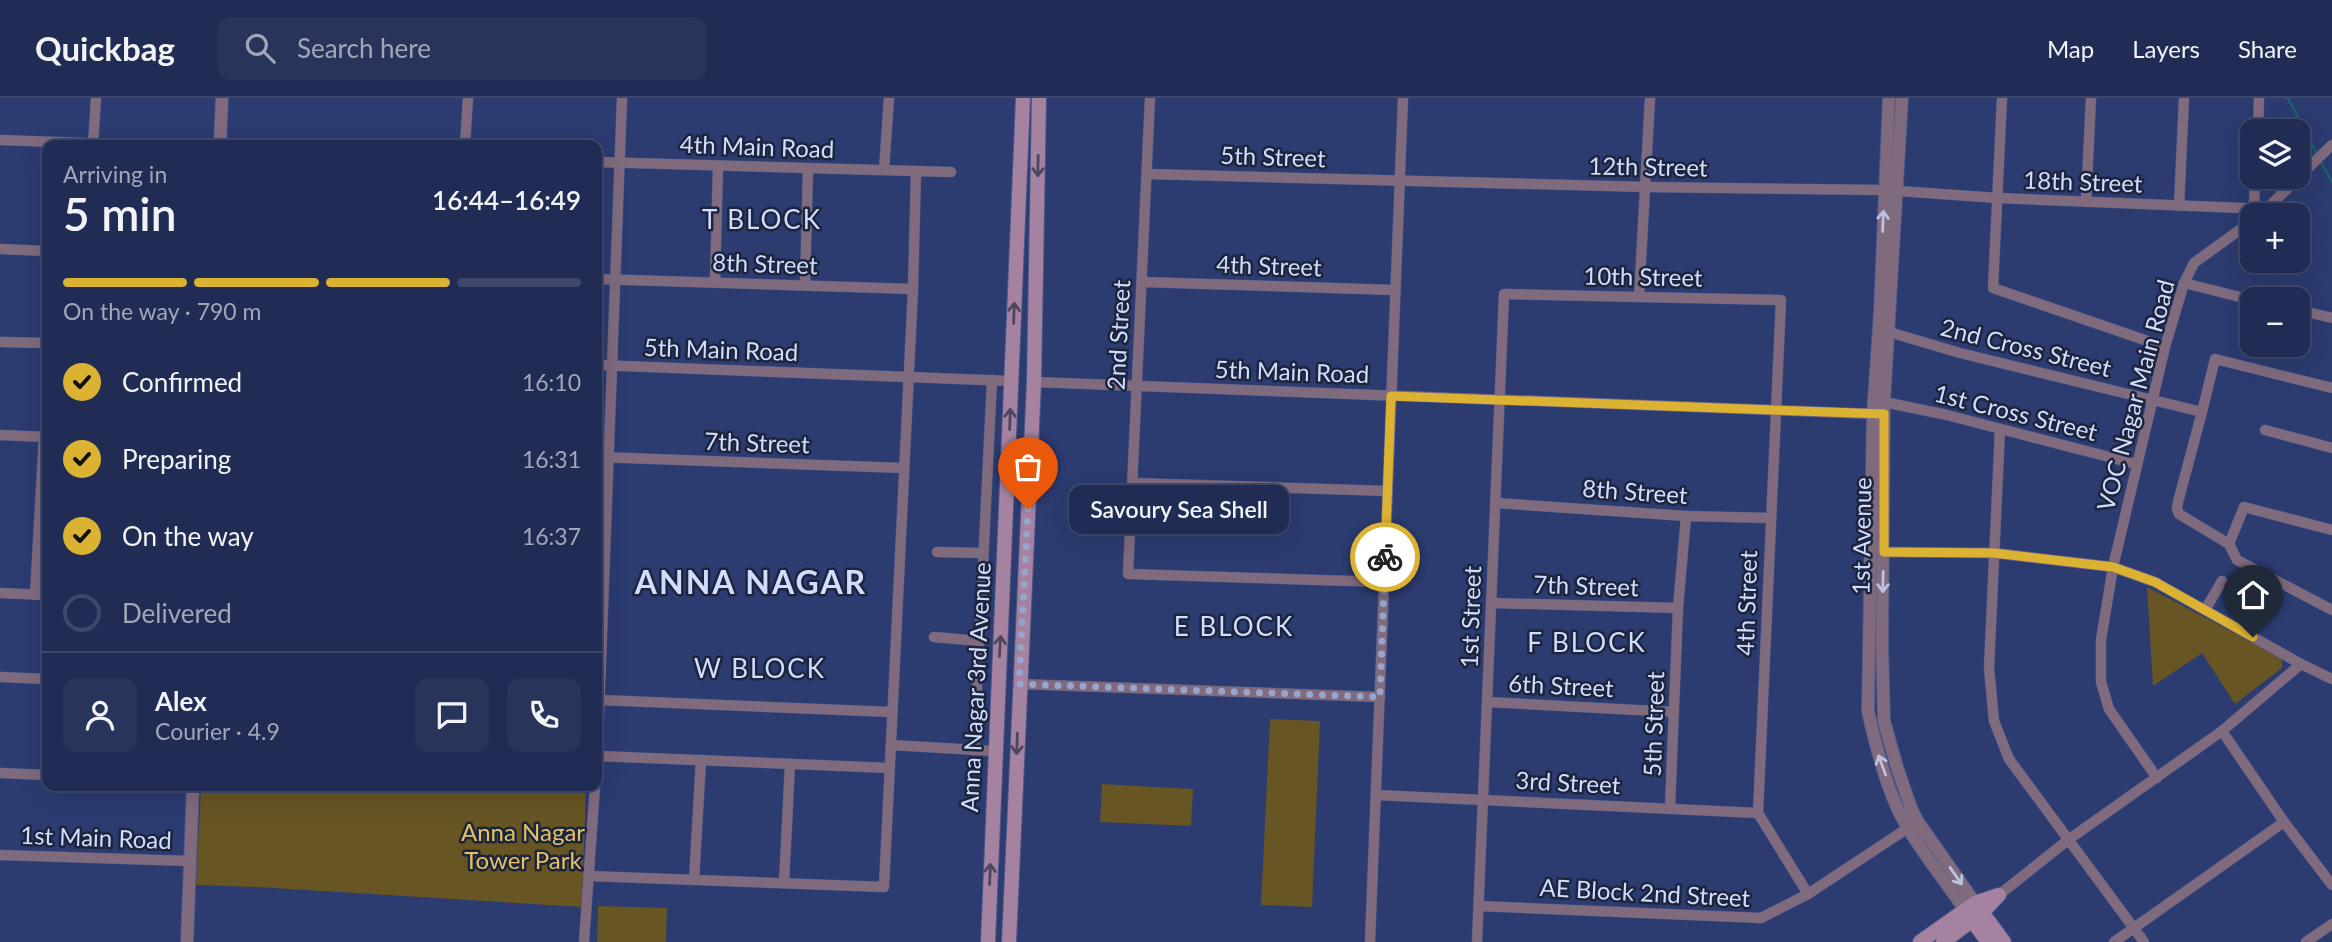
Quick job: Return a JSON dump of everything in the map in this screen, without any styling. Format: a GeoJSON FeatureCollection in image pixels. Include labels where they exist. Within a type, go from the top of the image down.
{"type":"FeatureCollection","features":[{"type":"Feature","properties":{"kind":"main road","name":"Anna Nagar 3rd Avenue"},"geometry":{"type":"LineString","coordinates":[[988,942],[1023,98]]}},
{"type":"Feature","properties":{"kind":"main road","name":"Anna Nagar 3rd Avenue"},"geometry":{"type":"LineString","coordinates":[[1009,942],[1034,382],[1040,98]]}},
{"type":"Feature","properties":{"kind":"main road"},"geometry":{"type":"LineString","coordinates":[[1920,942],[1974,912],[1998,895]]}},
{"type":"Feature","properties":{"kind":"main road"},"geometry":{"type":"LineString","coordinates":[[1943,942],[1974,912]]}},
{"type":"Feature","properties":{"kind":"main road","name":"1st Avenue"},"geometry":{"type":"LineString","coordinates":[[1974,912],[1988,942]]}},
{"type":"Feature","properties":{"kind":"main road","name":"1st Avenue"},"geometry":{"type":"LineString","coordinates":[[1974,912],[2004,942]]}},
{"type":"Feature","properties":{"kind":"street"},"geometry":{"type":"LineString","coordinates":[[93,140],[96,98]]}},
{"type":"Feature","properties":{"kind":"street"},"geometry":{"type":"LineString","coordinates":[[220,140],[222,98]]}},
{"type":"Feature","properties":{"kind":"street"},"geometry":{"type":"LineString","coordinates":[[465,140],[468,98]]}},
{"type":"Feature","properties":{"kind":"street"},"geometry":{"type":"LineString","coordinates":[[602,646],[622,98]]}},
{"type":"Feature","properties":{"kind":"street"},"geometry":{"type":"LineString","coordinates":[[884,170],[889,98]]}},
{"type":"Feature","properties":{"kind":"street","name":"2nd Street"},"geometry":{"type":"LineString","coordinates":[[1150,98],[1128,574],[1384,582]]}},
{"type":"Feature","properties":{"kind":"street"},"geometry":{"type":"LineString","coordinates":[[1370,942],[1403,98]]}},
{"type":"Feature","properties":{"kind":"street"},"geometry":{"type":"LineString","coordinates":[[1639,297],[1650,98]]}},
{"type":"Feature","properties":{"kind":"street","name":"1st Avenue"},"geometry":{"type":"LineString","coordinates":[[1889,98],[1889,332],[1881,410],[1868,711],[1877,751],[1896,804],[1974,912]]}},
{"type":"Feature","properties":{"kind":"street","name":"1st Avenue"},"geometry":{"type":"LineString","coordinates":[[1902,98],[1890,191],[1880,312],[1884,552],[1882,645],[1884,720],[1913,825]]}},
{"type":"Feature","properties":{"kind":"street"},"geometry":{"type":"LineString","coordinates":[[2002,98],[1993,288],[2165,347]]}},
{"type":"Feature","properties":{"kind":"street"},"geometry":{"type":"LineString","coordinates":[[2086,202],[2091,98]]}},
{"type":"Feature","properties":{"kind":"street"},"geometry":{"type":"LineString","coordinates":[[2179,206],[2184,98]]}},
{"type":"Feature","properties":{"kind":"street"},"geometry":{"type":"LineString","coordinates":[[2258,119],[2259,98]]}},
{"type":"Feature","properties":{"kind":"street"},"geometry":{"type":"LineString","coordinates":[[0,140],[42,142]]}},
{"type":"Feature","properties":{"kind":"street"},"geometry":{"type":"LineString","coordinates":[[2269,203],[2332,145]]}},
{"type":"Feature","properties":{"kind":"street","name":"4th Main Road"},"geometry":{"type":"LineString","coordinates":[[602,162],[951,172]]}},
{"type":"Feature","properties":{"kind":"street"},"geometry":{"type":"LineString","coordinates":[[715,282],[718,166]]}},
{"type":"Feature","properties":{"kind":"street"},"geometry":{"type":"LineString","coordinates":[[805,285],[808,169]]}},
{"type":"Feature","properties":{"kind":"street"},"geometry":{"type":"LineString","coordinates":[[588,876],[884,887],[913,289],[916,171]]}},
{"type":"Feature","properties":{"kind":"street","name":"5th Street"},"geometry":{"type":"LineString","coordinates":[[1147,174],[1399,180]]}},
{"type":"Feature","properties":{"kind":"street","name":"12th Street"},"geometry":{"type":"LineString","coordinates":[[1399,180],[1890,191]]}},
{"type":"Feature","properties":{"kind":"street","name":"18th Street"},"geometry":{"type":"LineString","coordinates":[[1890,191],[2240,210]]}},
{"type":"Feature","properties":{"kind":"street","name":"VOC Nagar Main Road"},"geometry":{"type":"LineString","coordinates":[[2113,567],[2165,347],[2184,283],[2194,263],[2240,230]]}},
{"type":"Feature","properties":{"kind":"street"},"geometry":{"type":"LineString","coordinates":[[0,249],[42,251]]}},
{"type":"Feature","properties":{"kind":"street"},"geometry":{"type":"LineString","coordinates":[[602,278],[616,279]]}},
{"type":"Feature","properties":{"kind":"street","name":"8th Street"},"geometry":{"type":"LineString","coordinates":[[616,279],[913,289]]}},
{"type":"Feature","properties":{"kind":"street","name":"4th Street"},"geometry":{"type":"LineString","coordinates":[[1142,282],[1395,290]]}},
{"type":"Feature","properties":{"kind":"street"},"geometry":{"type":"LineString","coordinates":[[2184,283],[2240,297]]}},
{"type":"Feature","properties":{"kind":"street","name":"10th Street"},"geometry":{"type":"LineString","coordinates":[[1504,294],[1781,300]]}},
{"type":"Feature","properties":{"kind":"street","name":"1st Street"},"geometry":{"type":"LineString","coordinates":[[1477,942],[1504,294]]}},
{"type":"Feature","properties":{"kind":"street","name":"4th Street"},"geometry":{"type":"LineString","coordinates":[[1758,813],[1781,300]]}},
{"type":"Feature","properties":{"kind":"street"},"geometry":{"type":"LineString","coordinates":[[2310,313],[2332,318]]}},
{"type":"Feature","properties":{"kind":"street","name":"2nd Cross Street"},"geometry":{"type":"LineString","coordinates":[[1889,332],[1960,353],[2202,412]]}},
{"type":"Feature","properties":{"kind":"street"},"geometry":{"type":"LineString","coordinates":[[0,342],[42,343]]}},
{"type":"Feature","properties":{"kind":"street"},"geometry":{"type":"LineString","coordinates":[[2332,388],[2215,359],[2177,509],[2185,518],[2229,544],[2237,560],[2332,610]]}},
{"type":"Feature","properties":{"kind":"street","name":"5th Main Road"},"geometry":{"type":"LineString","coordinates":[[602,365],[1011,381]]}},
{"type":"Feature","properties":{"kind":"street"},"geometry":{"type":"LineString","coordinates":[[974,750],[992,380]]}},
{"type":"Feature","properties":{"kind":"street","name":"5th Main Road"},"geometry":{"type":"LineString","coordinates":[[1034,382],[1777,411],[1881,410]]}},
{"type":"Feature","properties":{"kind":"street","name":"1st Cross Street"},"geometry":{"type":"LineString","coordinates":[[1881,410],[2000,429],[2136,464]]}},
{"type":"Feature","properties":{"kind":"street"},"geometry":{"type":"LineString","coordinates":[[2000,429],[1989,668],[1994,721],[2009,760],[2144,942]]}},
{"type":"Feature","properties":{"kind":"street"},"geometry":{"type":"LineString","coordinates":[[2265,430],[2332,449]]}},
{"type":"Feature","properties":{"kind":"street"},"geometry":{"type":"LineString","coordinates":[[0,435],[42,437]]}},
{"type":"Feature","properties":{"kind":"street","name":"7th Street"},"geometry":{"type":"LineString","coordinates":[[602,457],[904,468]]}},
{"type":"Feature","properties":{"kind":"street"},"geometry":{"type":"LineString","coordinates":[[1133,483],[1388,491]]}},
{"type":"Feature","properties":{"kind":"street"},"geometry":{"type":"LineString","coordinates":[[36,595],[42,500]]}},
{"type":"Feature","properties":{"kind":"street","name":"8th Street"},"geometry":{"type":"LineString","coordinates":[[1496,503],[1686,516],[1771,518]]}},
{"type":"Feature","properties":{"kind":"street"},"geometry":{"type":"LineString","coordinates":[[2229,544],[2244,507],[2332,530]]}},
{"type":"Feature","properties":{"kind":"street","name":"5th Street"},"geometry":{"type":"LineString","coordinates":[[1670,808],[1678,608],[1686,516]]}},
{"type":"Feature","properties":{"kind":"street"},"geometry":{"type":"LineString","coordinates":[[937,552],[984,553]]}},
{"type":"Feature","properties":{"kind":"street"},"geometry":{"type":"LineString","coordinates":[[1884,552],[1994,553],[2113,567],[2155,582],[2301,664],[2332,678]]}},
{"type":"Feature","properties":{"kind":"street"},"geometry":{"type":"LineString","coordinates":[[2113,567],[2101,640],[2101,682],[2109,709],[2157,778]]}},
{"type":"Feature","properties":{"kind":"street"},"geometry":{"type":"LineString","coordinates":[[2205,610],[2222,581]]}},
{"type":"Feature","properties":{"kind":"street"},"geometry":{"type":"LineString","coordinates":[[0,593],[42,595]]}},
{"type":"Feature","properties":{"kind":"street","name":"7th Street"},"geometry":{"type":"LineString","coordinates":[[1492,603],[1678,608]]}},
{"type":"Feature","properties":{"kind":"street"},"geometry":{"type":"LineString","coordinates":[[934,638],[979,641]]}},
{"type":"Feature","properties":{"kind":"street"},"geometry":{"type":"LineString","coordinates":[[1998,895],[2068,840],[2222,731],[2301,664]]}},
{"type":"Feature","properties":{"kind":"street"},"geometry":{"type":"LineString","coordinates":[[0,677],[42,679]]}},
{"type":"Feature","properties":{"kind":"street"},"geometry":{"type":"LineString","coordinates":[[1019,684],[1380,697]]}},
{"type":"Feature","properties":{"kind":"street"},"geometry":{"type":"LineString","coordinates":[[602,700],[891,712]]}},
{"type":"Feature","properties":{"kind":"street","name":"6th Street"},"geometry":{"type":"LineString","coordinates":[[1488,702],[1674,712]]}},
{"type":"Feature","properties":{"kind":"street"},"geometry":{"type":"LineString","coordinates":[[2222,731],[2332,885]]}},
{"type":"Feature","properties":{"kind":"street"},"geometry":{"type":"LineString","coordinates":[[891,745],[994,751]]}},
{"type":"Feature","properties":{"kind":"street"},"geometry":{"type":"LineString","coordinates":[[602,756],[889,768]]}},
{"type":"Feature","properties":{"kind":"street"},"geometry":{"type":"LineString","coordinates":[[694,880],[701,760]]}},
{"type":"Feature","properties":{"kind":"street"},"geometry":{"type":"LineString","coordinates":[[784,883],[790,764]]}},
{"type":"Feature","properties":{"kind":"street"},"geometry":{"type":"LineString","coordinates":[[0,773],[42,775]]}},
{"type":"Feature","properties":{"kind":"street"},"geometry":{"type":"LineString","coordinates":[[187,942],[193,791]]}},
{"type":"Feature","properties":{"kind":"street"},"geometry":{"type":"LineString","coordinates":[[584,942],[595,791]]}},
{"type":"Feature","properties":{"kind":"street","name":"3rd Street"},"geometry":{"type":"LineString","coordinates":[[1376,795],[1758,813]]}},
{"type":"Feature","properties":{"kind":"street"},"geometry":{"type":"LineString","coordinates":[[1758,813],[1808,894]]}},
{"type":"Feature","properties":{"kind":"street"},"geometry":{"type":"LineString","coordinates":[[2114,942],[2284,821]]}},
{"type":"Feature","properties":{"kind":"street","name":"AE Block 2nd Street"},"geometry":{"type":"LineString","coordinates":[[1479,906],[1761,918],[1808,894],[1913,825]]}},
{"type":"Feature","properties":{"kind":"street","name":"1st Main Road"},"geometry":{"type":"LineString","coordinates":[[0,855],[190,861]]}},
{"type":"Feature","properties":{"kind":"street"},"geometry":{"type":"LineString","coordinates":[[2306,942],[2332,923]]}},
{"type":"Feature","properties":{"kind":"green space"},"geometry":{"type":"Polygon","coordinates":[[[2147,587],[2282,658],[2282,668],[2235,704],[2202,653],[2153,686],[2147,587]]]}},
{"type":"Feature","properties":{"kind":"green space"},"geometry":{"type":"Polygon","coordinates":[[[1270,719],[1320,721],[1312,907],[1261,905],[1270,719]]]}},
{"type":"Feature","properties":{"kind":"green space"},"geometry":{"type":"Polygon","coordinates":[[[1102,784],[1193,789],[1191,826],[1100,822],[1102,784]]]}},
{"type":"Feature","properties":{"kind":"green space","name":"Anna Nagar Tower Park"},"geometry":{"type":"Polygon","coordinates":[[[201,791],[586,791],[582,907],[196,885],[201,791]]]}},
{"type":"Feature","properties":{"kind":"green space"},"geometry":{"type":"Polygon","coordinates":[[[598,906],[667,908],[666,942],[597,942],[598,906]]]}},
{"type":"Feature","properties":{"kind":"waterway"},"geometry":{"type":"LineString","coordinates":[[2288,98],[2317,154]]}},
{"type":"Feature","properties":{"kind":"waterway"},"geometry":{"type":"LineString","coordinates":[[2320,160],[2332,182]]}},
{"type":"Feature","properties":{"kind":"way so far"},"geometry":{"type":"LineString","coordinates":[[1028,509],[1019,684],[1380,697],[1385,557]]}},
{"type":"Feature","properties":{"kind":"place","name":"Savoury Sea Shell"},"geometry":{"type":"Point","coordinates":[1028,509]}},
{"type":"Feature","properties":{"kind":"district","name":"T BLOCK"},"geometry":{"type":"Point","coordinates":[762,219]}},
{"type":"Feature","properties":{"kind":"district","name":"ANNA NAGAR"},"geometry":{"type":"Point","coordinates":[751,581]}},
{"type":"Feature","properties":{"kind":"district","name":"E BLOCK"},"geometry":{"type":"Point","coordinates":[1234,626]}},
{"type":"Feature","properties":{"kind":"district","name":"F BLOCK"},"geometry":{"type":"Point","coordinates":[1587,642]}},
{"type":"Feature","properties":{"kind":"district","name":"W BLOCK"},"geometry":{"type":"Point","coordinates":[760,668]}},
{"type":"Feature","properties":{"kind":"route"},"geometry":{"type":"LineString","coordinates":[[1385,557],[1391,396],[1884,414],[1884,552],[1994,553],[2113,567],[2155,582],[2253,637]]}}]}
